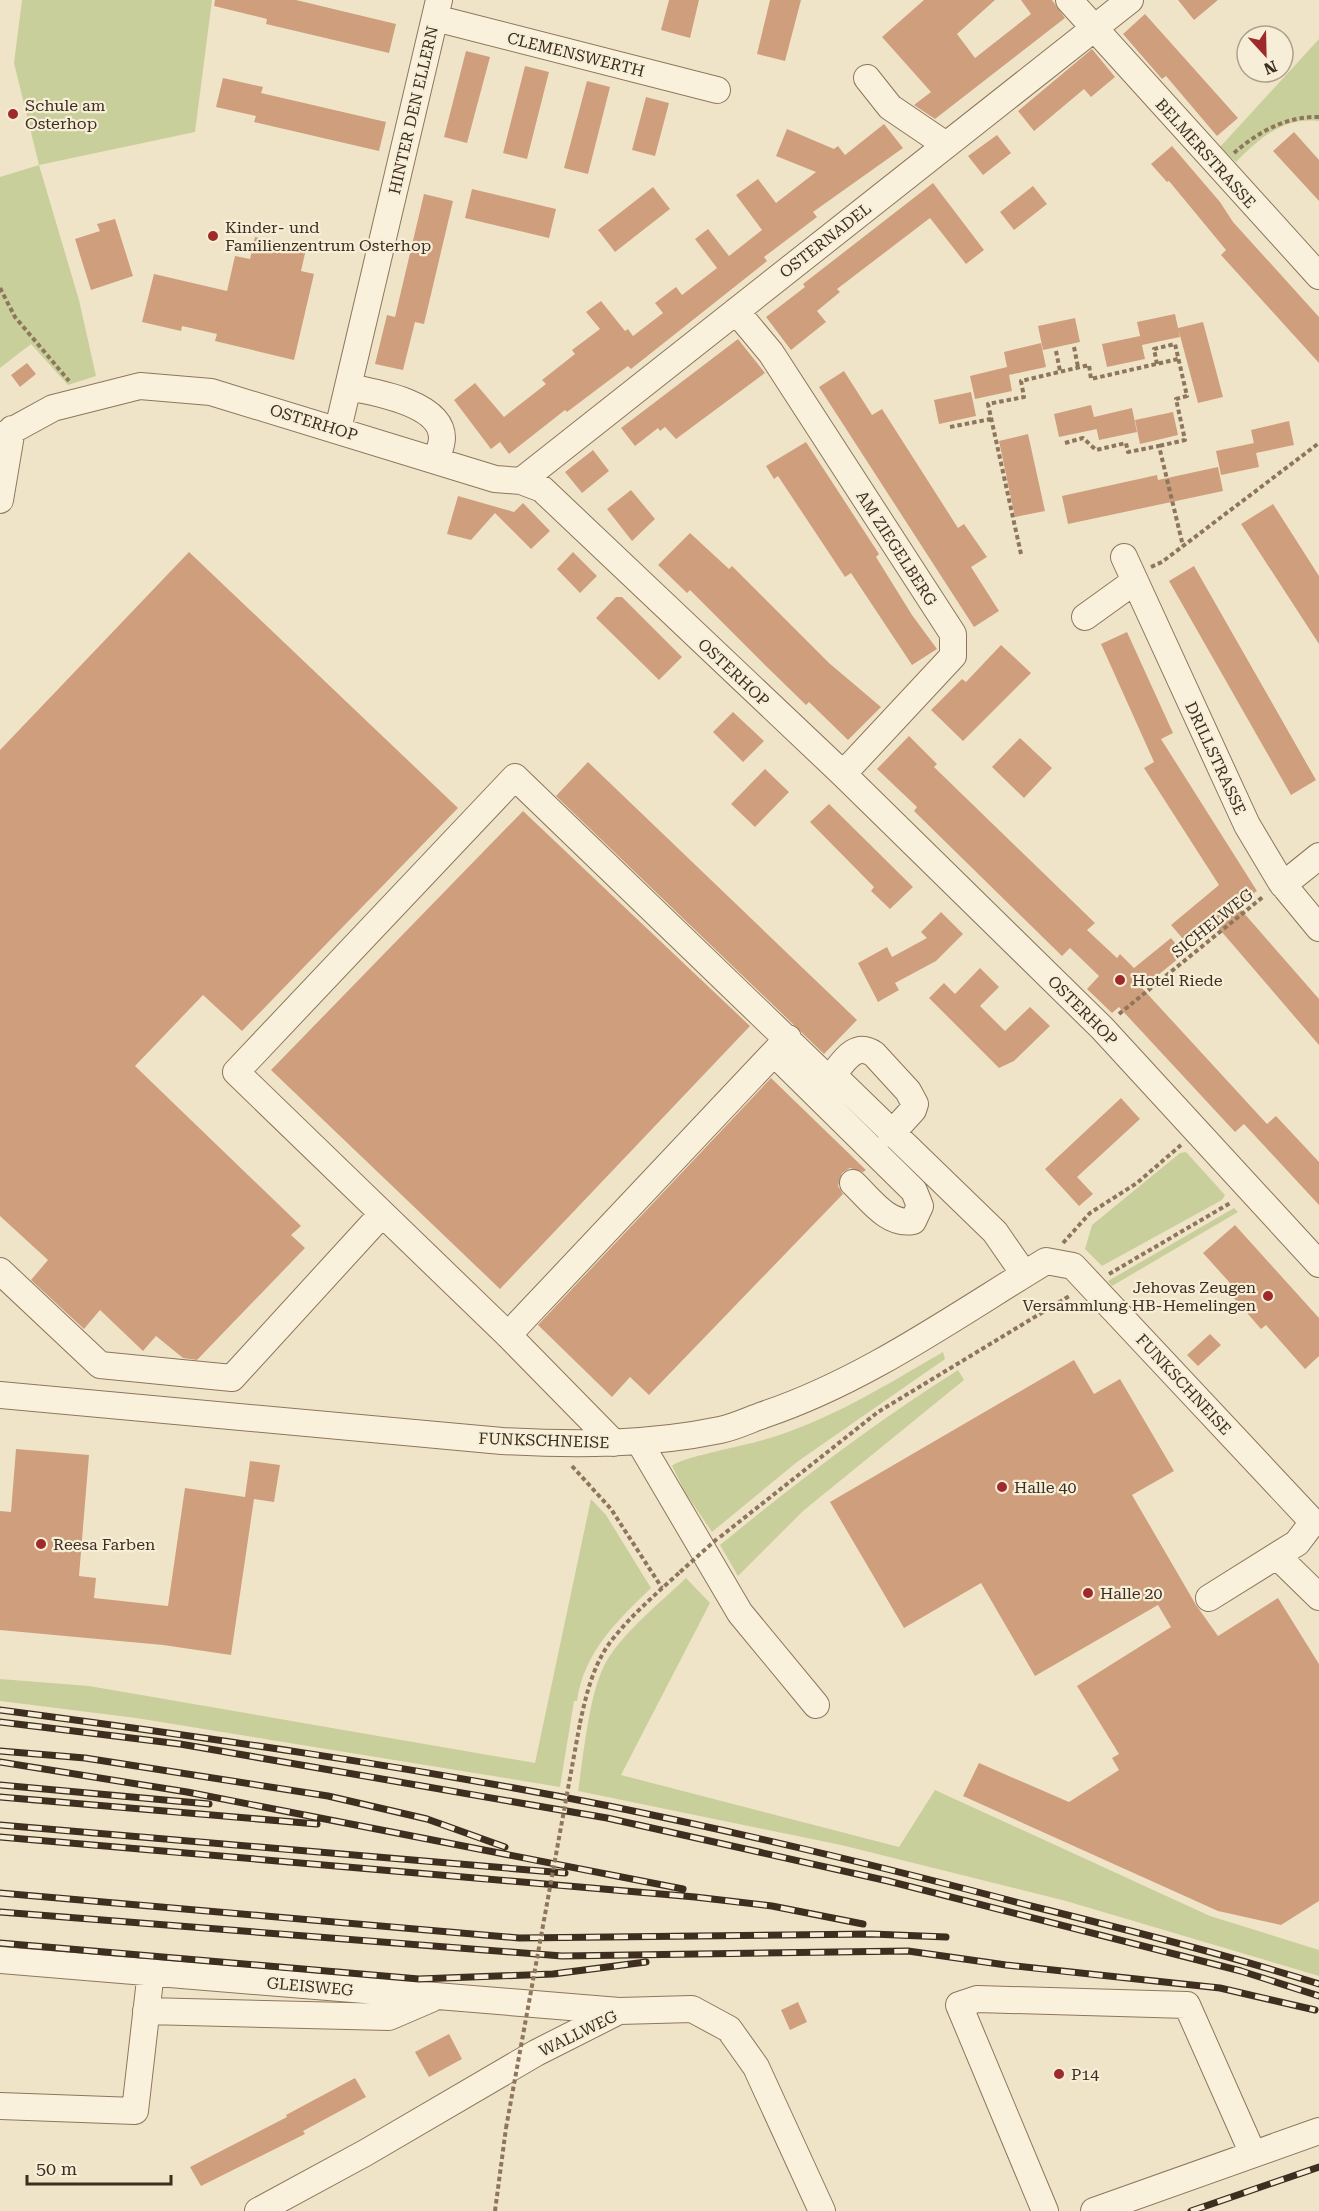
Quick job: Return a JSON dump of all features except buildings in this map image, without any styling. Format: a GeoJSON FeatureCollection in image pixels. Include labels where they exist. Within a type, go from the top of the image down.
{"type":"FeatureCollection","features":[{"type":"Feature","properties":{"kind":"street","name":"BELMERSTRASSE"},"geometry":{"type":"LineString","coordinates":[[1069,0],[1319,276]]}},
{"type":"Feature","properties":{"kind":"street","name":"OSTERNADEL"},"geometry":{"type":"LineString","coordinates":[[521,481],[1130,0]]}},
{"type":"Feature","properties":{"kind":"street","name":"CLEMENSWERTH"},"geometry":{"type":"LineString","coordinates":[[437,9],[717,90]]}},
{"type":"Feature","properties":{"kind":"street","name":"HINTER DEN ELLERN"},"geometry":{"type":"LineString","coordinates":[[338,429],[437,9]]}},
{"type":"Feature","properties":{"kind":"street"},"geometry":{"type":"LineString","coordinates":[[867,78],[890,107],[946,145]]}},
{"type":"Feature","properties":{"kind":"street","name":"AM ZIEGELBERG"},"geometry":{"type":"LineString","coordinates":[[736,311],[771,353],[953,634],[953,656],[843,774]]}},
{"type":"Feature","properties":{"kind":"street","name":"OSTERHOP"},"geometry":{"type":"LineString","coordinates":[[6,433],[52,408],[140,386],[212,392],[495,479],[521,481],[542,489],[843,774],[1102,1028],[1319,1264]]}},
{"type":"Feature","properties":{"kind":"street"},"geometry":{"type":"LineString","coordinates":[[348,387],[388,396],[419,408],[438,423],[442,438],[436,460]]}},
{"type":"Feature","properties":{"kind":"street"},"geometry":{"type":"LineString","coordinates":[[0,500],[6,433]]}},
{"type":"Feature","properties":{"kind":"street"},"geometry":{"type":"LineString","coordinates":[[1085,617],[1130,572]]}},
{"type":"Feature","properties":{"kind":"street","name":"DRILLSTRASSE"},"geometry":{"type":"LineString","coordinates":[[1130,572],[1247,825],[1282,884],[1319,928]]}},
{"type":"Feature","properties":{"kind":"street"},"geometry":{"type":"LineString","coordinates":[[614,1443],[508,1335],[236,1072],[515,777],[781,1045],[914,1191],[920,1206],[913,1221],[901,1223],[889,1217],[853,1183]]}},
{"type":"Feature","properties":{"kind":"street"},"geometry":{"type":"LineString","coordinates":[[1282,884],[1319,856]]}},
{"type":"Feature","properties":{"kind":"street"},"geometry":{"type":"LineString","coordinates":[[781,1045],[822,1072],[833,1076],[995,1232],[1024,1274]]}},
{"type":"Feature","properties":{"kind":"street"},"geometry":{"type":"LineString","coordinates":[[508,1335],[781,1045]]}},
{"type":"Feature","properties":{"kind":"street"},"geometry":{"type":"LineString","coordinates":[[833,1076],[850,1054],[867,1049],[874,1054],[908,1091],[915,1104],[913,1110],[891,1134]]}},
{"type":"Feature","properties":{"kind":"street"},"geometry":{"type":"LineString","coordinates":[[0,1270],[100,1365],[232,1377],[382,1214]]}},
{"type":"Feature","properties":{"kind":"street","name":"FUNKSCHNEISE"},"geometry":{"type":"LineString","coordinates":[[0,1395],[553,1444],[640,1443],[722,1429],[791,1406],[850,1379],[1046,1261],[1073,1266],[1313,1522],[1297,1543],[1276,1556]]}},
{"type":"Feature","properties":{"kind":"street"},"geometry":{"type":"LineString","coordinates":[[640,1443],[740,1613],[816,1706]]}},
{"type":"Feature","properties":{"kind":"street"},"geometry":{"type":"LineString","coordinates":[[1209,1598],[1276,1556],[1319,1597]]}},
{"type":"Feature","properties":{"kind":"street","name":"GLEISWEG"},"geometry":{"type":"LineString","coordinates":[[0,1960],[151,1971],[434,1998],[619,2011]]}},
{"type":"Feature","properties":{"kind":"street"},"geometry":{"type":"LineString","coordinates":[[0,2106],[135,2111],[151,1971]]}},
{"type":"Feature","properties":{"kind":"street"},"geometry":{"type":"LineString","coordinates":[[146,2011],[389,2017],[434,1998]]}},
{"type":"Feature","properties":{"kind":"street"},"geometry":{"type":"LineString","coordinates":[[1045,2211],[959,2006],[977,1999],[1186,2005],[1192,2013],[1253,2154]]}},
{"type":"Feature","properties":{"kind":"street","name":"WALLWEG"},"geometry":{"type":"LineString","coordinates":[[258,2211],[364,2153],[536,2053],[619,2011],[692,2009],[729,2029],[756,2067],[822,2211]]}},
{"type":"Feature","properties":{"kind":"street"},"geometry":{"type":"LineString","coordinates":[[1094,2211],[1319,2131]]}},
{"type":"Feature","properties":{"kind":"path"},"geometry":{"type":"LineString","coordinates":[[1219,167],[1257,133],[1304,117],[1319,117]]}},
{"type":"Feature","properties":{"kind":"path"},"geometry":{"type":"LineString","coordinates":[[0,288],[15,317],[81,399]]}},
{"type":"Feature","properties":{"kind":"path"},"geometry":{"type":"LineString","coordinates":[[1065,442],[1083,438],[1096,450],[1126,443],[1128,452],[1185,440],[1176,399],[1187,396],[1175,344],[1154,349],[1157,364]]}},
{"type":"Feature","properties":{"kind":"path"},"geometry":{"type":"LineString","coordinates":[[1074,347],[1078,367]]}},
{"type":"Feature","properties":{"kind":"path"},"geometry":{"type":"LineString","coordinates":[[1056,351],[1060,371]]}},
{"type":"Feature","properties":{"kind":"path"},"geometry":{"type":"LineString","coordinates":[[1021,554],[988,404],[1024,397],[1021,381],[1060,371],[1089,365],[1091,379],[1178,359]]}},
{"type":"Feature","properties":{"kind":"path"},"geometry":{"type":"LineString","coordinates":[[950,428],[991,419]]}},
{"type":"Feature","properties":{"kind":"path"},"geometry":{"type":"LineString","coordinates":[[1130,572],[1161,562],[1319,443]]}},
{"type":"Feature","properties":{"kind":"path"},"geometry":{"type":"LineString","coordinates":[[1159,446],[1184,546]]}},
{"type":"Feature","properties":{"kind":"path","name":"SICHELWEG"},"geometry":{"type":"LineString","coordinates":[[1102,1028],[1282,884]]}},
{"type":"Feature","properties":{"kind":"path"},"geometry":{"type":"LineString","coordinates":[[1046,1261],[1090,1213],[1137,1183],[1198,1131]]}},
{"type":"Feature","properties":{"kind":"path"},"geometry":{"type":"LineString","coordinates":[[495,2211],[506,2128],[580,1723],[588,1685],[602,1654],[662,1588],[719,1537],[878,1412],[1091,1284],[1226,1208],[1248,1189]]}},
{"type":"Feature","properties":{"kind":"path"},"geometry":{"type":"LineString","coordinates":[[553,1444],[611,1509],[662,1588]]}},
{"type":"Feature","properties":{"kind":"green space"},"geometry":{"type":"Polygon","coordinates":[[[22,0],[212,0],[195,132],[39,165],[14,63],[22,0]]]}},
{"type":"Feature","properties":{"kind":"green space"},"geometry":{"type":"Polygon","coordinates":[[[1319,39],[1319,121],[1294,122],[1283,126],[1263,137],[1236,162],[1220,147],[1278,84],[1295,84],[1295,65],[1319,39]]]}},
{"type":"Feature","properties":{"kind":"green space"},"geometry":{"type":"Polygon","coordinates":[[[39,165],[79,300],[96,376],[68,385],[31,344],[0,368],[0,177],[39,165]]]}},
{"type":"Feature","properties":{"kind":"green space"},"geometry":{"type":"Polygon","coordinates":[[[1186,1152],[1225,1195],[1222,1200],[1102,1266],[1085,1249],[1092,1225],[1180,1153],[1186,1152]]]}},
{"type":"Feature","properties":{"kind":"green space"},"geometry":{"type":"Polygon","coordinates":[[[1234,1208],[1238,1212],[1112,1286],[1108,1281],[1234,1208]]]}},
{"type":"Feature","properties":{"kind":"green space"},"geometry":{"type":"Polygon","coordinates":[[[943,1352],[945,1359],[797,1462],[712,1532],[686,1494],[672,1466],[700,1456],[763,1440],[810,1423],[856,1402],[943,1352]]]}},
{"type":"Feature","properties":{"kind":"green space"},"geometry":{"type":"Polygon","coordinates":[[[958,1370],[964,1380],[803,1511],[738,1576],[720,1545],[836,1454],[958,1370]]]}},
{"type":"Feature","properties":{"kind":"green space"},"geometry":{"type":"Polygon","coordinates":[[[591,1499],[606,1515],[651,1588],[614,1625],[587,1667],[577,1701],[574,1701],[560,1787],[136,1718],[0,1701],[0,1679],[89,1686],[535,1763],[591,1499]]]}},
{"type":"Feature","properties":{"kind":"green space"},"geometry":{"type":"Polygon","coordinates":[[[686,1578],[710,1603],[621,1775],[899,1847],[935,1790],[1210,1916],[1319,1950],[1319,1976],[1066,1901],[841,1845],[578,1791],[588,1721],[602,1670],[626,1636],[686,1578]]]}},
{"type":"Feature","properties":{"kind":"railway"},"geometry":{"type":"LineString","coordinates":[[0,1710],[305,1753],[533,1791],[662,1817],[926,1879],[1176,1943],[1319,1984]]}},
{"type":"Feature","properties":{"kind":"railway"},"geometry":{"type":"LineString","coordinates":[[0,1722],[180,1744],[607,1818],[888,1881],[1241,1971],[1319,1996]]}},
{"type":"Feature","properties":{"kind":"railway"},"geometry":{"type":"LineString","coordinates":[[0,1751],[85,1758],[328,1796],[427,1819],[505,1847]]}},
{"type":"Feature","properties":{"kind":"railway"},"geometry":{"type":"LineString","coordinates":[[0,1762],[187,1792],[683,1889]]}},
{"type":"Feature","properties":{"kind":"railway"},"geometry":{"type":"LineString","coordinates":[[0,1785],[209,1804]]}},
{"type":"Feature","properties":{"kind":"railway"},"geometry":{"type":"LineString","coordinates":[[0,1797],[317,1824]]}},
{"type":"Feature","properties":{"kind":"railway"},"geometry":{"type":"LineString","coordinates":[[0,1825],[565,1873]]}},
{"type":"Feature","properties":{"kind":"railway"},"geometry":{"type":"LineString","coordinates":[[0,1837],[695,1897],[772,1906],[863,1924]]}},
{"type":"Feature","properties":{"kind":"railway"},"geometry":{"type":"LineString","coordinates":[[0,1893],[519,1938],[872,1934],[946,1937]]}},
{"type":"Feature","properties":{"kind":"railway"},"geometry":{"type":"LineString","coordinates":[[0,1912],[562,1956],[908,1951],[1006,1965],[1220,1988],[1315,2010]]}},
{"type":"Feature","properties":{"kind":"railway"},"geometry":{"type":"LineString","coordinates":[[0,1943],[419,1979],[553,1974],[646,1962]]}},
{"type":"Feature","properties":{"kind":"railway"},"geometry":{"type":"LineString","coordinates":[[1191,2211],[1319,2167]]}},
{"type":"Feature","properties":{"kind":"place","name":"Schule am Osterhop"},"geometry":{"type":"Point","coordinates":[13,114]}},
{"type":"Feature","properties":{"kind":"place","name":"Kinder- und Familienzentrum Osterhop"},"geometry":{"type":"Point","coordinates":[213,236]}},
{"type":"Feature","properties":{"kind":"place","name":"Hotel Riede"},"geometry":{"type":"Point","coordinates":[1120,980]}},
{"type":"Feature","properties":{"kind":"place","name":"Jehovas Zeugen Versammlung HB-Hemelingen"},"geometry":{"type":"Point","coordinates":[1268,1296]}},
{"type":"Feature","properties":{"kind":"place","name":"Halle 40"},"geometry":{"type":"Point","coordinates":[1002,1487]}},
{"type":"Feature","properties":{"kind":"place","name":"Reesa Farben"},"geometry":{"type":"Point","coordinates":[41,1544]}},
{"type":"Feature","properties":{"kind":"place","name":"Halle 20"},"geometry":{"type":"Point","coordinates":[1088,1593]}},
{"type":"Feature","properties":{"kind":"place","name":"P14"},"geometry":{"type":"Point","coordinates":[1059,2074]}}]}
